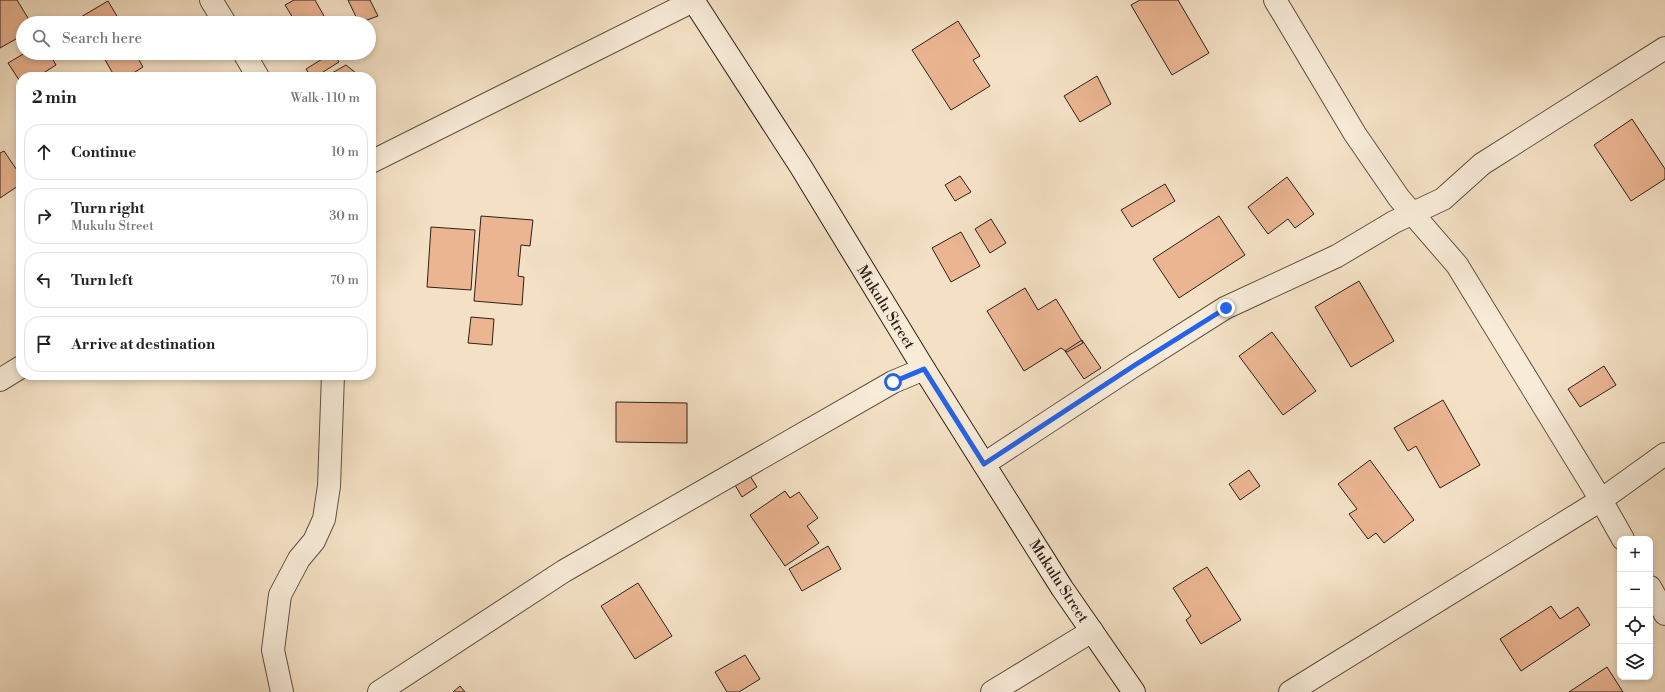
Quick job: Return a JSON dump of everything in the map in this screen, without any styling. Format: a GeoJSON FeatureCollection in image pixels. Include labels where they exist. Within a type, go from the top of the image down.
{"type":"FeatureCollection","features":[{"type":"Feature","properties":{"kind":"street"},"geometry":{"type":"LineString","coordinates":[[211,0],[221,16]]}},
{"type":"Feature","properties":{"kind":"street"},"geometry":{"type":"LineString","coordinates":[[376,159],[694,0]]}},
{"type":"Feature","properties":{"kind":"street","name":"Mukulu Street"},"geometry":{"type":"LineString","coordinates":[[694,0],[800,167],[924,369],[1062,588],[1134,692]]}},
{"type":"Feature","properties":{"kind":"street"},"geometry":{"type":"LineString","coordinates":[[1275,0],[1354,134],[1399,198],[1458,265],[1621,536]]}},
{"type":"Feature","properties":{"kind":"street"},"geometry":{"type":"LineString","coordinates":[[984,464],[1135,365],[1226,308],[1337,256],[1412,214],[1443,199],[1482,164],[1665,48]]}},
{"type":"Feature","properties":{"kind":"street"},"geometry":{"type":"LineString","coordinates":[[248,60],[255,72]]}},
{"type":"Feature","properties":{"kind":"street"},"geometry":{"type":"LineString","coordinates":[[379,692],[564,571],[893,382],[924,369]]}},
{"type":"Feature","properties":{"kind":"street"},"geometry":{"type":"LineString","coordinates":[[0,380],[16,370]]}},
{"type":"Feature","properties":{"kind":"street"},"geometry":{"type":"LineString","coordinates":[[282,692],[273,650],[280,595],[299,559],[314,541],[324,519],[329,486],[333,380]]}},
{"type":"Feature","properties":{"kind":"street"},"geometry":{"type":"LineString","coordinates":[[1290,692],[1601,500],[1665,454]]}},
{"type":"Feature","properties":{"kind":"street"},"geometry":{"type":"LineString","coordinates":[[1653,592],[1665,614]]}},
{"type":"Feature","properties":{"kind":"street"},"geometry":{"type":"LineString","coordinates":[[992,692],[1092,631]]}},
{"type":"Feature","properties":{"kind":"building"},"geometry":{"type":"Polygon","coordinates":[[[0,0],[17,0],[27,16],[16,16],[16,39],[0,48],[0,0]]]}},
{"type":"Feature","properties":{"kind":"building"},"geometry":{"type":"Polygon","coordinates":[[[294,0],[315,0],[324,16],[292,16],[285,5],[294,0]]]}},
{"type":"Feature","properties":{"kind":"building"},"geometry":{"type":"Polygon","coordinates":[[[348,0],[370,0],[378,16],[376,17],[356,16],[348,0]]]}},
{"type":"Feature","properties":{"kind":"building"},"geometry":{"type":"Polygon","coordinates":[[[1140,0],[1178,0],[1209,53],[1172,75],[1131,5],[1140,0]]]}},
{"type":"Feature","properties":{"kind":"building"},"geometry":{"type":"Polygon","coordinates":[[[108,1],[117,16],[82,16],[108,1]]]}},
{"type":"Feature","properties":{"kind":"building"},"geometry":{"type":"Polygon","coordinates":[[[958,21],[980,56],[973,60],[990,86],[951,110],[912,50],[958,21]]]}},
{"type":"Feature","properties":{"kind":"building"},"geometry":{"type":"Polygon","coordinates":[[[16,58],[16,60],[53,60],[56,65],[45,72],[16,72],[16,75],[8,63],[16,58]]]}},
{"type":"Feature","properties":{"kind":"building"},"geometry":{"type":"Polygon","coordinates":[[[105,60],[139,60],[143,67],[135,72],[112,72],[105,60]]]}},
{"type":"Feature","properties":{"kind":"building"},"geometry":{"type":"Polygon","coordinates":[[[321,60],[337,60],[339,62],[323,72],[308,72],[306,69],[321,60]]]}},
{"type":"Feature","properties":{"kind":"building"},"geometry":{"type":"Polygon","coordinates":[[[346,65],[355,72],[334,72],[346,65]]]}},
{"type":"Feature","properties":{"kind":"building"},"geometry":{"type":"Polygon","coordinates":[[[1097,76],[1111,104],[1080,122],[1064,96],[1097,76]]]}},
{"type":"Feature","properties":{"kind":"building"},"geometry":{"type":"Polygon","coordinates":[[[1632,119],[1665,169],[1665,179],[1631,201],[1594,145],[1632,119]]]}},
{"type":"Feature","properties":{"kind":"building"},"geometry":{"type":"Polygon","coordinates":[[[4,151],[16,169],[16,187],[0,198],[0,153],[4,151]]]}},
{"type":"Feature","properties":{"kind":"building"},"geometry":{"type":"Polygon","coordinates":[[[960,176],[971,192],[955,201],[945,185],[960,176]]]}},
{"type":"Feature","properties":{"kind":"building"},"geometry":{"type":"Polygon","coordinates":[[[1287,177],[1314,214],[1295,228],[1288,219],[1268,234],[1248,207],[1287,177]]]}},
{"type":"Feature","properties":{"kind":"building"},"geometry":{"type":"Polygon","coordinates":[[[1165,184],[1175,201],[1132,227],[1121,210],[1165,184]]]}},
{"type":"Feature","properties":{"kind":"building"},"geometry":{"type":"Polygon","coordinates":[[[481,216],[533,220],[530,246],[521,245],[518,276],[524,277],[522,305],[474,301],[481,216]]]}},
{"type":"Feature","properties":{"kind":"building"},"geometry":{"type":"Polygon","coordinates":[[[1219,216],[1245,255],[1179,298],[1153,259],[1219,216]]]}},
{"type":"Feature","properties":{"kind":"building"},"geometry":{"type":"Polygon","coordinates":[[[991,219],[1006,243],[990,253],[975,229],[991,219]]]}},
{"type":"Feature","properties":{"kind":"building"},"geometry":{"type":"Polygon","coordinates":[[[431,227],[475,230],[471,290],[427,287],[431,227]]]}},
{"type":"Feature","properties":{"kind":"building"},"geometry":{"type":"Polygon","coordinates":[[[961,232],[980,266],[951,282],[932,248],[961,232]]]}},
{"type":"Feature","properties":{"kind":"building"},"geometry":{"type":"Polygon","coordinates":[[[1359,281],[1394,341],[1351,367],[1315,307],[1359,281]]]}},
{"type":"Feature","properties":{"kind":"building"},"geometry":{"type":"Polygon","coordinates":[[[1025,288],[1038,310],[1056,299],[1083,343],[1067,352],[1061,348],[1024,371],[987,311],[1025,288]]]}},
{"type":"Feature","properties":{"kind":"building"},"geometry":{"type":"Polygon","coordinates":[[[471,317],[494,319],[492,345],[468,343],[471,317]]]}},
{"type":"Feature","properties":{"kind":"building"},"geometry":{"type":"Polygon","coordinates":[[[1272,332],[1316,391],[1283,415],[1239,356],[1272,332]]]}},
{"type":"Feature","properties":{"kind":"building"},"geometry":{"type":"Polygon","coordinates":[[[1082,340],[1101,368],[1084,379],[1065,351],[1082,340]]]}},
{"type":"Feature","properties":{"kind":"building"},"geometry":{"type":"Polygon","coordinates":[[[1604,366],[1616,385],[1580,407],[1568,389],[1604,366]]]}},
{"type":"Feature","properties":{"kind":"building"},"geometry":{"type":"Polygon","coordinates":[[[1443,400],[1480,465],[1440,488],[1416,446],[1408,451],[1394,428],[1443,400]]]}},
{"type":"Feature","properties":{"kind":"building"},"geometry":{"type":"Polygon","coordinates":[[[616,402],[687,403],[687,443],[616,442],[616,402]]]}},
{"type":"Feature","properties":{"kind":"building"},"geometry":{"type":"Polygon","coordinates":[[[1370,460],[1414,520],[1384,543],[1376,533],[1368,539],[1349,514],[1357,509],[1338,484],[1370,460]]]}},
{"type":"Feature","properties":{"kind":"building"},"geometry":{"type":"Polygon","coordinates":[[[1249,470],[1260,486],[1240,500],[1229,484],[1249,470]]]}},
{"type":"Feature","properties":{"kind":"building"},"geometry":{"type":"Polygon","coordinates":[[[750,476],[757,487],[742,497],[735,485],[750,476]]]}},
{"type":"Feature","properties":{"kind":"building"},"geometry":{"type":"Polygon","coordinates":[[[785,491],[790,498],[799,492],[818,518],[807,526],[819,543],[785,566],[750,515],[785,491]]]}},
{"type":"Feature","properties":{"kind":"building"},"geometry":{"type":"Polygon","coordinates":[[[828,546],[841,569],[802,591],[789,569],[828,546]]]}},
{"type":"Feature","properties":{"kind":"building"},"geometry":{"type":"Polygon","coordinates":[[[1207,567],[1241,620],[1201,644],[1186,620],[1191,616],[1173,588],[1207,567]]]}},
{"type":"Feature","properties":{"kind":"building"},"geometry":{"type":"Polygon","coordinates":[[[638,583],[672,636],[635,659],[601,606],[638,583]]]}},
{"type":"Feature","properties":{"kind":"building"},"geometry":{"type":"Polygon","coordinates":[[[1551,606],[1560,619],[1578,607],[1590,625],[1521,671],[1500,639],[1551,606]]]}},
{"type":"Feature","properties":{"kind":"building"},"geometry":{"type":"Polygon","coordinates":[[[745,655],[760,679],[739,692],[727,692],[715,672],[745,655]]]}},
{"type":"Feature","properties":{"kind":"building"},"geometry":{"type":"Polygon","coordinates":[[[1607,667],[1623,692],[1569,692],[1607,667]]]}},
{"type":"Feature","properties":{"kind":"building"},"geometry":{"type":"Polygon","coordinates":[[[460,686],[465,692],[453,692],[460,686]]]}},
{"type":"Feature","properties":{"kind":"route"},"geometry":{"type":"LineString","coordinates":[[893,382],[924,369],[984,464],[1135,365],[1226,308]]}}]}
